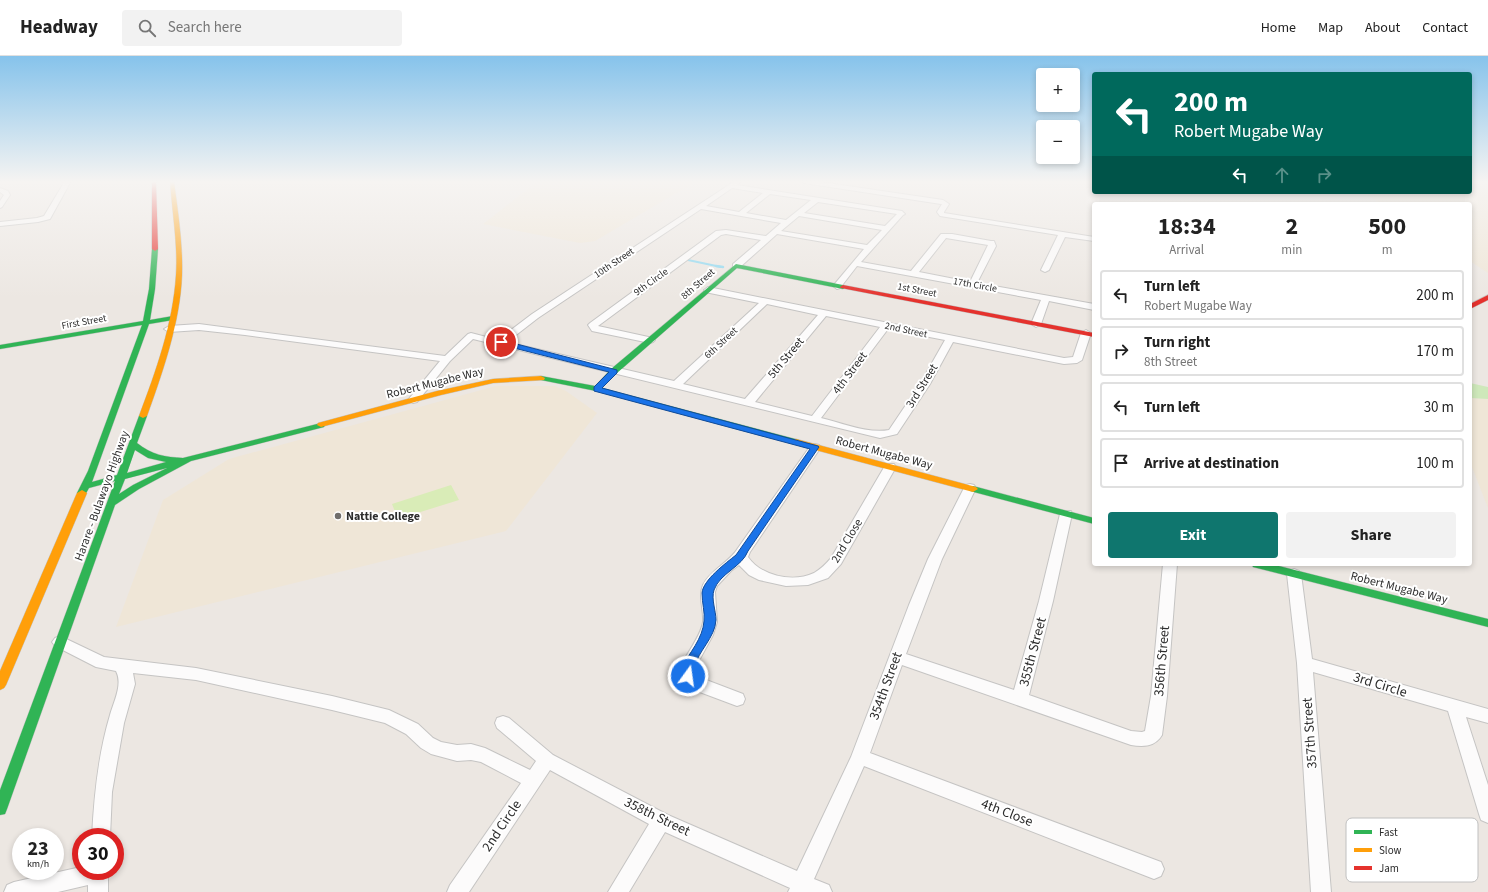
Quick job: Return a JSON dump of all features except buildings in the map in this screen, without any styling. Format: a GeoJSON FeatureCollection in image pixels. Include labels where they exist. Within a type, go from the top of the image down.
{"type":"FeatureCollection","features":[{"type":"Feature","properties":{"kind":"main road","name":"Harare - Bulawayo Highway"},"geometry":{"type":"LineString","coordinates":[[0,685],[86,486],[146,323],[152,289],[155,257],[155,220]]}},
{"type":"Feature","properties":{"kind":"main road","name":"Harare - Bulawayo Highway"},"geometry":{"type":"LineString","coordinates":[[0,809],[60,642],[122,478],[152,391],[173,318],[178,286],[178,257],[175,220]]}},
{"type":"Feature","properties":{"kind":"main road","name":"1st Street"},"geometry":{"type":"LineString","coordinates":[[736,266],[1090,334]]}},
{"type":"Feature","properties":{"kind":"main road","name":"8th Street"},"geometry":{"type":"LineString","coordinates":[[596,389],[614,371],[736,266]]}},
{"type":"Feature","properties":{"kind":"main road"},"geometry":{"type":"LineString","coordinates":[[1472,306],[1488,297]]}},
{"type":"Feature","properties":{"kind":"main road","name":"First Street"},"geometry":{"type":"LineString","coordinates":[[0,347],[173,318]]}},
{"type":"Feature","properties":{"kind":"main road","name":"Robert Mugabe Way"},"geometry":{"type":"LineString","coordinates":[[86,486],[122,478],[474,385],[514,379],[555,379],[1092,520]]}},
{"type":"Feature","properties":{"kind":"main road"},"geometry":{"type":"LineString","coordinates":[[133,444],[143,454],[154,459],[186,461]]}},
{"type":"Feature","properties":{"kind":"main road"},"geometry":{"type":"LineString","coordinates":[[112,503],[136,486],[186,461]]}},
{"type":"Feature","properties":{"kind":"main road","name":"Robert Mugabe Way"},"geometry":{"type":"LineString","coordinates":[[1264,566],[1488,624]]}},
{"type":"Feature","properties":{"kind":"street"},"geometry":{"type":"LineString","coordinates":[[0,224],[38,220]]}},
{"type":"Feature","properties":{"kind":"street","name":"10th Street"},"geometry":{"type":"LineString","coordinates":[[501,342],[535,316],[679,220]]}},
{"type":"Feature","properties":{"kind":"street"},"geometry":{"type":"LineString","coordinates":[[775,220],[787,222]]}},
{"type":"Feature","properties":{"kind":"street","name":"8th Street"},"geometry":{"type":"LineString","coordinates":[[736,266],[790,220]]}},
{"type":"Feature","properties":{"kind":"street"},"geometry":{"type":"LineString","coordinates":[[834,220],[888,229]]}},
{"type":"Feature","properties":{"kind":"street"},"geometry":{"type":"LineString","coordinates":[[837,286],[895,220]]}},
{"type":"Feature","properties":{"kind":"street"},"geometry":{"type":"LineString","coordinates":[[974,220],[1092,239]]}},
{"type":"Feature","properties":{"kind":"street","name":"9th Circle"},"geometry":{"type":"LineString","coordinates":[[650,340],[595,329],[593,325],[719,233],[726,232],[768,239]]}},
{"type":"Feature","properties":{"kind":"street"},"geometry":{"type":"LineString","coordinates":[[777,232],[870,248]]}},
{"type":"Feature","properties":{"kind":"street"},"geometry":{"type":"LineString","coordinates":[[1044,270],[1062,234]]}},
{"type":"Feature","properties":{"kind":"street"},"geometry":{"type":"LineString","coordinates":[[913,274],[944,236],[991,243],[992,246],[972,285]]}},
{"type":"Feature","properties":{"kind":"street","name":"17th Circle"},"geometry":{"type":"LineString","coordinates":[[856,263],[1092,307]]}},
{"type":"Feature","properties":{"kind":"street","name":"2nd Street"},"geometry":{"type":"LineString","coordinates":[[708,290],[1055,360],[1076,360],[1090,334]]}},
{"type":"Feature","properties":{"kind":"street"},"geometry":{"type":"LineString","coordinates":[[1036,324],[1046,298]]}},
{"type":"Feature","properties":{"kind":"street","name":"6th Street"},"geometry":{"type":"LineString","coordinates":[[676,385],[766,301]]}},
{"type":"Feature","properties":{"kind":"street","name":"5th Street"},"geometry":{"type":"LineString","coordinates":[[748,403],[823,314]]}},
{"type":"Feature","properties":{"kind":"street","name":"4th Street"},"geometry":{"type":"LineString","coordinates":[[814,419],[884,326]]}},
{"type":"Feature","properties":{"kind":"street"},"geometry":{"type":"LineString","coordinates":[[169,329],[199,327],[447,359]]}},
{"type":"Feature","properties":{"kind":"street"},"geometry":{"type":"LineString","coordinates":[[413,400],[447,359],[471,336],[501,342],[814,419]]}},
{"type":"Feature","properties":{"kind":"street","name":"3rd Street"},"geometry":{"type":"LineString","coordinates":[[814,419],[871,434],[880,435],[893,432],[925,384],[950,339]]}},
{"type":"Feature","properties":{"kind":"street"},"geometry":{"type":"LineString","coordinates":[[737,699],[695,683],[688,676],[687,668],[705,635],[710,622],[708,592],[711,584],[726,568],[741,556],[815,447]]}},
{"type":"Feature","properties":{"kind":"street","name":"2nd Close"},"geometry":{"type":"LineString","coordinates":[[741,556],[749,569],[767,578],[792,581],[817,578],[824,574],[836,561],[890,467]]}},
{"type":"Feature","properties":{"kind":"street","name":"354th Street"},"geometry":{"type":"LineString","coordinates":[[800,888],[860,757],[935,559],[970,488]]}},
{"type":"Feature","properties":{"kind":"street","name":"355th Street"},"geometry":{"type":"LineString","coordinates":[[1066,514],[1020,699],[1131,738]]}},
{"type":"Feature","properties":{"kind":"street","name":"356th Street"},"geometry":{"type":"LineString","coordinates":[[1131,738],[1144,740],[1153,735],[1159,696],[1170,566]]}},
{"type":"Feature","properties":{"kind":"street","name":"357th Street"},"geometry":{"type":"LineString","coordinates":[[1294,574],[1305,663],[1321,892]]}},
{"type":"Feature","properties":{"kind":"street"},"geometry":{"type":"LineString","coordinates":[[60,642],[102,663],[196,674],[332,703],[388,717],[412,729],[426,743],[437,749],[457,753],[471,752],[485,756],[532,780]]}},
{"type":"Feature","properties":{"kind":"street"},"geometry":{"type":"LineString","coordinates":[[897,657],[1020,699]]}},
{"type":"Feature","properties":{"kind":"street","name":"3rd Circle"},"geometry":{"type":"LineString","coordinates":[[1305,663],[1488,716]]}},
{"type":"Feature","properties":{"kind":"street"},"geometry":{"type":"LineString","coordinates":[[101,828],[105,778],[116,723],[127,684],[126,675],[121,666]]}},
{"type":"Feature","properties":{"kind":"street"},"geometry":{"type":"LineString","coordinates":[[1455,707],[1488,814]]}},
{"type":"Feature","properties":{"kind":"street","name":"358th Street"},"geometry":{"type":"LineString","coordinates":[[503,723],[547,760],[661,821],[800,888],[822,892]]}},
{"type":"Feature","properties":{"kind":"street","name":"4th Close"},"geometry":{"type":"LineString","coordinates":[[860,757],[1154,868]]}},
{"type":"Feature","properties":{"kind":"street","name":"2nd Circle"},"geometry":{"type":"LineString","coordinates":[[457,892],[547,760]]}},
{"type":"Feature","properties":{"kind":"street"},"geometry":{"type":"LineString","coordinates":[[618,892],[661,821]]}},
{"type":"Feature","properties":{"kind":"street"},"geometry":{"type":"LineString","coordinates":[[14,892],[92,880]]}},
{"type":"Feature","properties":{"kind":"shaded area"},"geometry":{"type":"Polygon","coordinates":[[[488,220],[631,220],[595,241],[580,243],[483,224],[488,220]]]}},
{"type":"Feature","properties":{"kind":"shaded area"},"geometry":{"type":"Polygon","coordinates":[[[1472,220],[1488,220],[1488,273],[1472,262],[1472,220]]]}},
{"type":"Feature","properties":{"kind":"shaded area","name":"Nattie College"},"geometry":{"type":"Polygon","coordinates":[[[496,386],[555,386],[566,391],[597,413],[506,531],[116,627],[163,500],[229,459],[496,386]]]}},
{"type":"Feature","properties":{"kind":"shaded area"},"geometry":{"type":"Polygon","coordinates":[[[1472,398],[1488,399],[1488,508],[1472,467],[1472,398]]]}},
{"type":"Feature","properties":{"kind":"green space"},"geometry":{"type":"Polygon","coordinates":[[[1472,383],[1488,387],[1488,399],[1472,398],[1472,383]]]}},
{"type":"Feature","properties":{"kind":"green space"},"geometry":{"type":"Polygon","coordinates":[[[451,485],[459,500],[398,519],[392,504],[451,485]]]}},
{"type":"Feature","properties":{"kind":"waterway"},"geometry":{"type":"LineString","coordinates":[[688,260],[717,266]]}},
{"type":"Feature","properties":{"kind":"waterway"},"geometry":{"type":"LineString","coordinates":[[717,266],[723,267]]}},
{"type":"Feature","properties":{"kind":"waterway"},"geometry":{"type":"LineString","coordinates":[[717,266],[721,267]]}},
{"type":"Feature","properties":{"kind":"traffic: fast"},"geometry":{"type":"LineString","coordinates":[[82,493],[92,471],[146,323],[152,289],[155,249]]}},
{"type":"Feature","properties":{"kind":"traffic: fast"},"geometry":{"type":"LineString","coordinates":[[597,389],[614,371],[736,266],[843,287]]}},
{"type":"Feature","properties":{"kind":"traffic: fast"},"geometry":{"type":"LineString","coordinates":[[0,347],[173,318]]}},
{"type":"Feature","properties":{"kind":"traffic: fast"},"geometry":{"type":"LineString","coordinates":[[541,378],[597,389],[796,442]]}},
{"type":"Feature","properties":{"kind":"traffic: fast"},"geometry":{"type":"LineString","coordinates":[[0,809],[143,416]]}},
{"type":"Feature","properties":{"kind":"traffic: fast"},"geometry":{"type":"LineString","coordinates":[[86,486],[321,425]]}},
{"type":"Feature","properties":{"kind":"traffic: fast"},"geometry":{"type":"LineString","coordinates":[[133,444],[145,453],[157,458],[185,461]]}},
{"type":"Feature","properties":{"kind":"traffic: fast"},"geometry":{"type":"LineString","coordinates":[[112,503],[136,487],[187,461]]}},
{"type":"Feature","properties":{"kind":"traffic: fast"},"geometry":{"type":"LineString","coordinates":[[973,489],[1092,520]]}},
{"type":"Feature","properties":{"kind":"traffic: fast"},"geometry":{"type":"LineString","coordinates":[[1265,566],[1488,623]]}},
{"type":"Feature","properties":{"kind":"traffic: slow"},"geometry":{"type":"LineString","coordinates":[[143,416],[169,336],[176,303],[179,274],[179,247],[176,220]]}},
{"type":"Feature","properties":{"kind":"traffic: slow"},"geometry":{"type":"LineString","coordinates":[[321,425],[440,393],[493,381],[541,378]]}},
{"type":"Feature","properties":{"kind":"traffic: slow"},"geometry":{"type":"LineString","coordinates":[[796,442],[973,489]]}},
{"type":"Feature","properties":{"kind":"traffic: slow"},"geometry":{"type":"LineString","coordinates":[[0,685],[82,493]]}},
{"type":"Feature","properties":{"kind":"traffic: jam"},"geometry":{"type":"LineString","coordinates":[[155,220],[155,249]]}},
{"type":"Feature","properties":{"kind":"traffic: jam"},"geometry":{"type":"LineString","coordinates":[[843,287],[1092,335]]}},
{"type":"Feature","properties":{"kind":"traffic: jam"},"geometry":{"type":"LineString","coordinates":[[1472,306],[1488,297]]}},
{"type":"Feature","properties":{"kind":"place","name":"Nattie College"},"geometry":{"type":"Point","coordinates":[338,516]}},
{"type":"Feature","properties":{"kind":"route"},"geometry":{"type":"LineString","coordinates":[[501,342],[614,371],[596,389],[815,447],[741,556],[726,568],[711,584],[708,592],[710,622],[705,635],[687,668],[688,676]]}}]}
